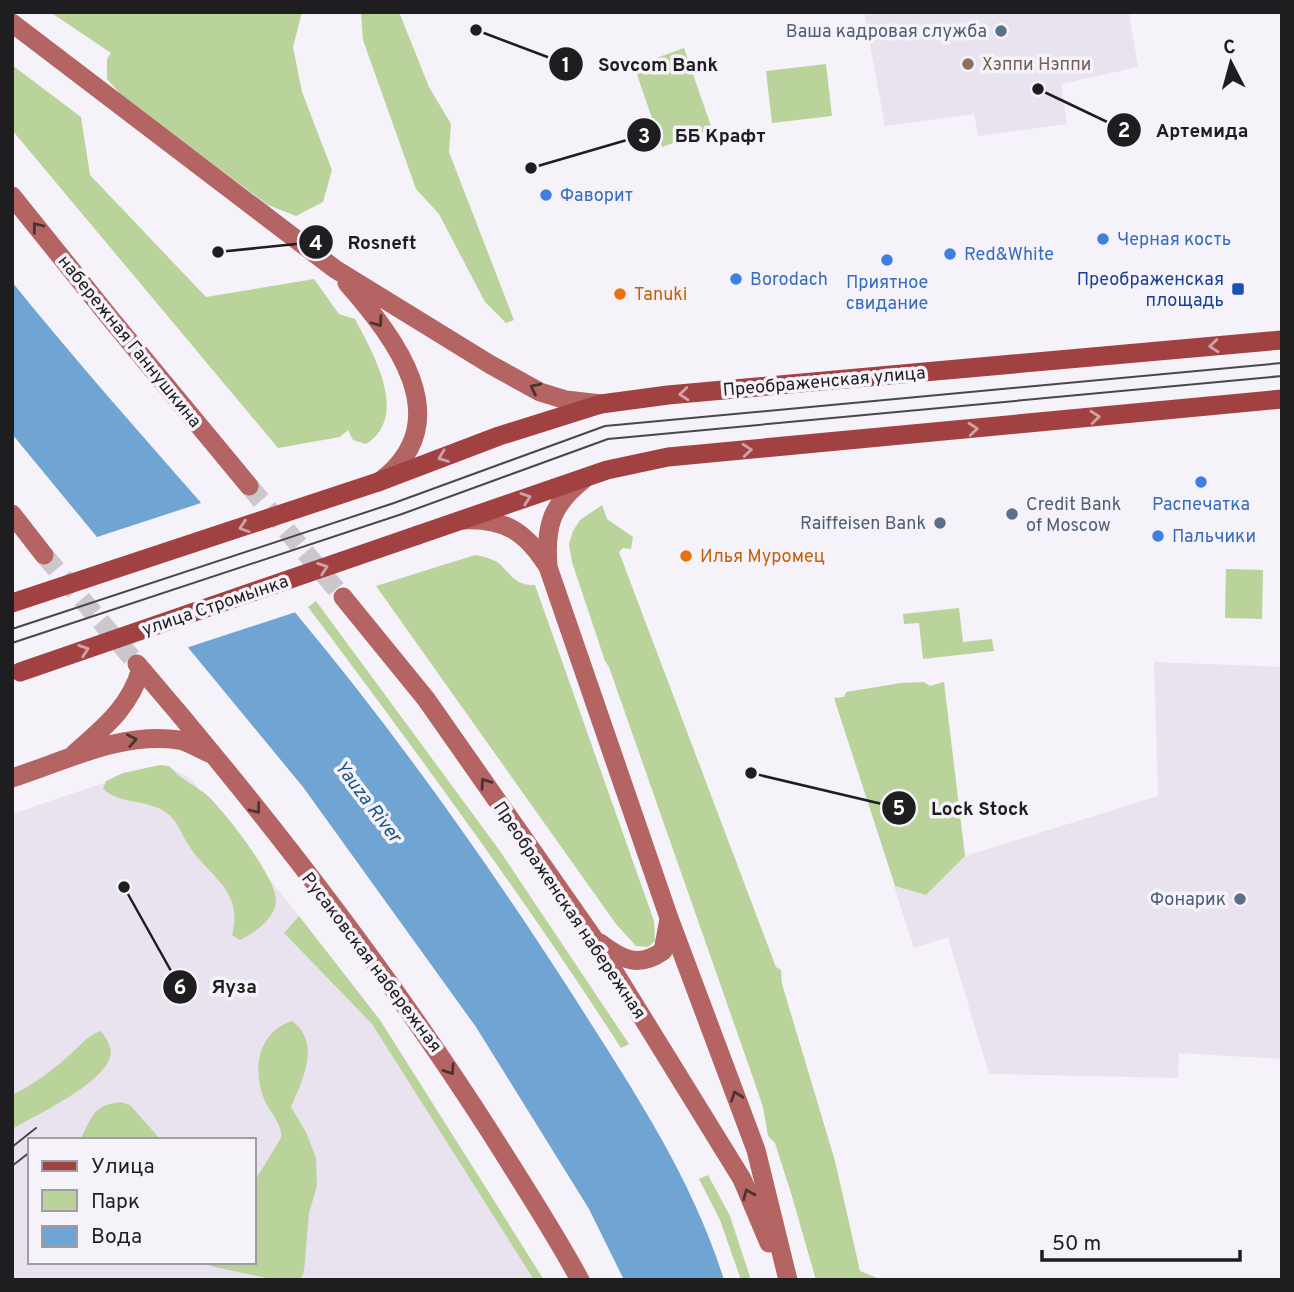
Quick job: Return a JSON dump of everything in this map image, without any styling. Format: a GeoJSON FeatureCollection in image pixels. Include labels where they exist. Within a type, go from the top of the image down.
{"type":"FeatureCollection","features":[{"type":"Feature","properties":{"kind":"main road"},"geometry":{"type":"LineString","coordinates":[[12,23],[335,270],[491,365],[540,391],[566,400],[601,404]]}},
{"type":"Feature","properties":{"kind":"main road","name":"набережная Ганнушкина"},"geometry":{"type":"LineString","coordinates":[[12,196],[249,486]]}},
{"type":"Feature","properties":{"kind":"main road"},"geometry":{"type":"LineString","coordinates":[[12,603],[379,482],[399,466],[411,449],[418,429],[416,399],[410,374],[397,350],[366,306],[335,270]]}},
{"type":"Feature","properties":{"kind":"main road","name":"Преображенская улица"},"geometry":{"type":"LineString","coordinates":[[379,482],[499,436],[601,404],[668,395],[1282,340]]}},
{"type":"Feature","properties":{"kind":"main road"},"geometry":{"type":"LineString","coordinates":[[461,521],[586,477],[633,463],[668,457],[1282,399]]}},
{"type":"Feature","properties":{"kind":"main road"},"geometry":{"type":"LineString","coordinates":[[548,567],[547,534],[552,516],[565,494],[586,477]]}},
{"type":"Feature","properties":{"kind":"main road"},"geometry":{"type":"LineString","coordinates":[[461,521],[485,519],[510,527],[528,539],[548,567],[669,918],[756,1150],[786,1280]]}},
{"type":"Feature","properties":{"kind":"main road"},"geometry":{"type":"LineString","coordinates":[[16,520],[44,555]]}},
{"type":"Feature","properties":{"kind":"main road","name":"улица Стромынка"},"geometry":{"type":"LineString","coordinates":[[16,673],[461,521]]}},
{"type":"Feature","properties":{"kind":"main road","name":"Преображенская набережная"},"geometry":{"type":"LineString","coordinates":[[343,597],[426,699],[594,939],[742,1179],[786,1280]]}},
{"type":"Feature","properties":{"kind":"main road","name":"Русаковская набережная"},"geometry":{"type":"LineString","coordinates":[[67,760],[115,718],[136,687],[139,666],[214,755],[364,948],[436,1048],[553,1229],[580,1280]]}},
{"type":"Feature","properties":{"kind":"main road"},"geometry":{"type":"LineString","coordinates":[[12,778],[123,741],[144,738],[181,740],[214,755]]}},
{"type":"Feature","properties":{"kind":"main road"},"geometry":{"type":"LineString","coordinates":[[594,939],[612,952],[633,961],[650,960],[663,951],[669,918]]}},
{"type":"Feature","properties":{"kind":"shaded area"},"geometry":{"type":"Polygon","coordinates":[[[864,12],[1129,12],[1138,67],[1061,84],[1067,124],[978,136],[974,114],[885,126],[864,12]]]}},
{"type":"Feature","properties":{"kind":"shaded area"},"geometry":{"type":"Polygon","coordinates":[[[1154,662],[1282,667],[1282,1059],[1179,1053],[1178,1078],[989,1074],[948,937],[914,948],[894,886],[926,895],[965,856],[1158,796],[1154,662]]]}},
{"type":"Feature","properties":{"kind":"shaded area"},"geometry":{"type":"Polygon","coordinates":[[[154,766],[171,768],[190,778],[299,916],[284,933],[372,1024],[534,1280],[12,1280],[12,814],[154,766]]]}},
{"type":"Feature","properties":{"kind":"green space"},"geometry":{"type":"Polygon","coordinates":[[[50,12],[302,12],[293,47],[302,92],[332,170],[323,202],[296,216],[268,205],[123,97],[107,79],[107,59],[111,53],[50,12]]]}},
{"type":"Feature","properties":{"kind":"green space"},"geometry":{"type":"Polygon","coordinates":[[[361,12],[399,12],[429,87],[451,124],[449,152],[514,320],[506,323],[485,302],[439,214],[416,189],[363,40],[361,12]]]}},
{"type":"Feature","properties":{"kind":"green space"},"geometry":{"type":"Polygon","coordinates":[[[684,48],[712,129],[662,147],[634,66],[684,48]]]}},
{"type":"Feature","properties":{"kind":"green space"},"geometry":{"type":"Polygon","coordinates":[[[826,64],[832,116],[772,123],[766,71],[826,64]]]}},
{"type":"Feature","properties":{"kind":"green space"},"geometry":{"type":"Polygon","coordinates":[[[12,65],[81,117],[90,175],[206,297],[314,279],[339,314],[355,319],[384,384],[387,401],[379,432],[366,444],[353,440],[348,430],[340,437],[278,448],[12,130],[12,65]]]}},
{"type":"Feature","properties":{"kind":"green space"},"geometry":{"type":"Polygon","coordinates":[[[602,505],[607,519],[633,537],[631,549],[623,548],[619,552],[776,967],[781,970],[782,984],[835,1161],[860,1271],[882,1280],[816,1280],[775,1143],[768,1136],[763,1107],[572,562],[569,544],[573,531],[580,520],[602,505]]]}},
{"type":"Feature","properties":{"kind":"green space"},"geometry":{"type":"Polygon","coordinates":[[[475,555],[496,562],[520,582],[535,585],[654,921],[655,941],[648,947],[636,946],[616,924],[376,586],[475,555]]]}},
{"type":"Feature","properties":{"kind":"green space"},"geometry":{"type":"Polygon","coordinates":[[[1226,569],[1263,570],[1262,619],[1225,618],[1226,569]]]}},
{"type":"Feature","properties":{"kind":"green space"},"geometry":{"type":"Polygon","coordinates":[[[316,601],[500,851],[629,1044],[621,1048],[468,824],[308,607],[316,601]]]}},
{"type":"Feature","properties":{"kind":"green space"},"geometry":{"type":"Polygon","coordinates":[[[959,608],[963,642],[992,639],[994,651],[923,659],[919,623],[904,624],[903,614],[959,608]]]}},
{"type":"Feature","properties":{"kind":"green space"},"geometry":{"type":"Polygon","coordinates":[[[924,682],[930,686],[944,682],[965,856],[926,895],[895,886],[834,698],[844,697],[846,692],[924,682]]]}},
{"type":"Feature","properties":{"kind":"green space"},"geometry":{"type":"Polygon","coordinates":[[[160,765],[169,766],[208,796],[237,830],[268,877],[274,891],[275,908],[263,925],[240,940],[232,935],[233,906],[229,895],[197,857],[173,819],[157,807],[125,800],[103,789],[106,781],[123,773],[160,765]]]}},
{"type":"Feature","properties":{"kind":"green space"},"geometry":{"type":"Polygon","coordinates":[[[299,916],[380,1020],[544,1280],[534,1280],[372,1024],[284,933],[299,916]]]}},
{"type":"Feature","properties":{"kind":"green space"},"geometry":{"type":"Polygon","coordinates":[[[292,1021],[301,1030],[308,1051],[304,1074],[291,1107],[306,1132],[316,1158],[317,1186],[309,1213],[301,1280],[277,1280],[206,1264],[256,1264],[256,1179],[281,1138],[280,1128],[260,1087],[259,1064],[265,1043],[281,1026],[292,1021]]]}},
{"type":"Feature","properties":{"kind":"green space"},"geometry":{"type":"Polygon","coordinates":[[[101,1031],[111,1050],[105,1067],[95,1078],[67,1098],[12,1129],[12,1095],[45,1075],[90,1036],[101,1031]]]}},
{"type":"Feature","properties":{"kind":"green space"},"geometry":{"type":"Polygon","coordinates":[[[121,1102],[130,1105],[159,1138],[81,1138],[94,1114],[111,1104],[121,1102]]]}},
{"type":"Feature","properties":{"kind":"green space"},"geometry":{"type":"Polygon","coordinates":[[[708,1175],[730,1216],[751,1280],[741,1280],[720,1220],[699,1179],[708,1175]]]}},
{"type":"Feature","properties":{"kind":"water","name":"Yauza River"},"geometry":{"type":"Polygon","coordinates":[[[12,282],[298,616],[442,802],[542,948],[638,1099],[678,1169],[711,1242],[724,1280],[624,1280],[589,1209],[476,1027],[303,787],[12,434],[12,282]]]}},
{"type":"Feature","properties":{"kind":"pier"},"geometry":{"type":"Polygon","coordinates":[[[204,502],[299,611],[186,648],[94,538],[204,502]]]}},
{"type":"Feature","properties":{"kind":"tunnel"},"geometry":{"type":"LineString","coordinates":[[249,486],[343,597]]}},
{"type":"Feature","properties":{"kind":"tunnel"},"geometry":{"type":"LineString","coordinates":[[44,555],[137,664]]}},
{"type":"Feature","properties":{"kind":"tram line"},"geometry":{"type":"LineString","coordinates":[[12,629],[394,503],[605,426],[1282,363]]}},
{"type":"Feature","properties":{"kind":"tram line"},"geometry":{"type":"LineString","coordinates":[[12,643],[402,514],[608,439],[1282,376]]}},
{"type":"Feature","properties":{"kind":"tram line"},"geometry":{"type":"LineString","coordinates":[[12,1147],[36,1128]]}},
{"type":"Feature","properties":{"kind":"tram line"},"geometry":{"type":"LineString","coordinates":[[12,1166],[28,1154]]}},
{"type":"Feature","properties":{"kind":"place","name":"Sovcom Bank"},"geometry":{"type":"Point","coordinates":[476,30]}},
{"type":"Feature","properties":{"kind":"place","name":"Ваша кадровая служба"},"geometry":{"type":"Point","coordinates":[1001,31]}},
{"type":"Feature","properties":{"kind":"place","name":"Хэппи Нэппи"},"geometry":{"type":"Point","coordinates":[968,64]}},
{"type":"Feature","properties":{"kind":"place","name":"Артемида"},"geometry":{"type":"Point","coordinates":[1038,89]}},
{"type":"Feature","properties":{"kind":"place","name":"ББ Крафт"},"geometry":{"type":"Point","coordinates":[531,168]}},
{"type":"Feature","properties":{"kind":"place","name":"Фаворит"},"geometry":{"type":"Point","coordinates":[546,195]}},
{"type":"Feature","properties":{"kind":"place","name":"Черная кость"},"geometry":{"type":"Point","coordinates":[1103,239]}},
{"type":"Feature","properties":{"kind":"place","name":"Rosneft"},"geometry":{"type":"Point","coordinates":[218,252]}},
{"type":"Feature","properties":{"kind":"place","name":"Red&White"},"geometry":{"type":"Point","coordinates":[950,254]}},
{"type":"Feature","properties":{"kind":"place","name":"Приятное свидание"},"geometry":{"type":"Point","coordinates":[887,260]}},
{"type":"Feature","properties":{"kind":"place","name":"Borodach"},"geometry":{"type":"Point","coordinates":[736,279]}},
{"type":"Feature","properties":{"kind":"place","name":"Преображенская площадь"},"geometry":{"type":"Point","coordinates":[1238,289]}},
{"type":"Feature","properties":{"kind":"place","name":"Tanuki"},"geometry":{"type":"Point","coordinates":[620,294]}},
{"type":"Feature","properties":{"kind":"place","name":"Распечатка"},"geometry":{"type":"Point","coordinates":[1201,482]}},
{"type":"Feature","properties":{"kind":"place","name":"Credit Bank of Moscow"},"geometry":{"type":"Point","coordinates":[1012,514]}},
{"type":"Feature","properties":{"kind":"place","name":"Raiffeisen Bank"},"geometry":{"type":"Point","coordinates":[940,523]}},
{"type":"Feature","properties":{"kind":"place","name":"Пальчики"},"geometry":{"type":"Point","coordinates":[1158,536]}},
{"type":"Feature","properties":{"kind":"place","name":"Илья Муромец"},"geometry":{"type":"Point","coordinates":[686,556]}},
{"type":"Feature","properties":{"kind":"place","name":"Lock Stock"},"geometry":{"type":"Point","coordinates":[751,773]}},
{"type":"Feature","properties":{"kind":"place","name":"Яуза"},"geometry":{"type":"Point","coordinates":[124,887]}},
{"type":"Feature","properties":{"kind":"place","name":"Фонарик"},"geometry":{"type":"Point","coordinates":[1240,899]}}]}
